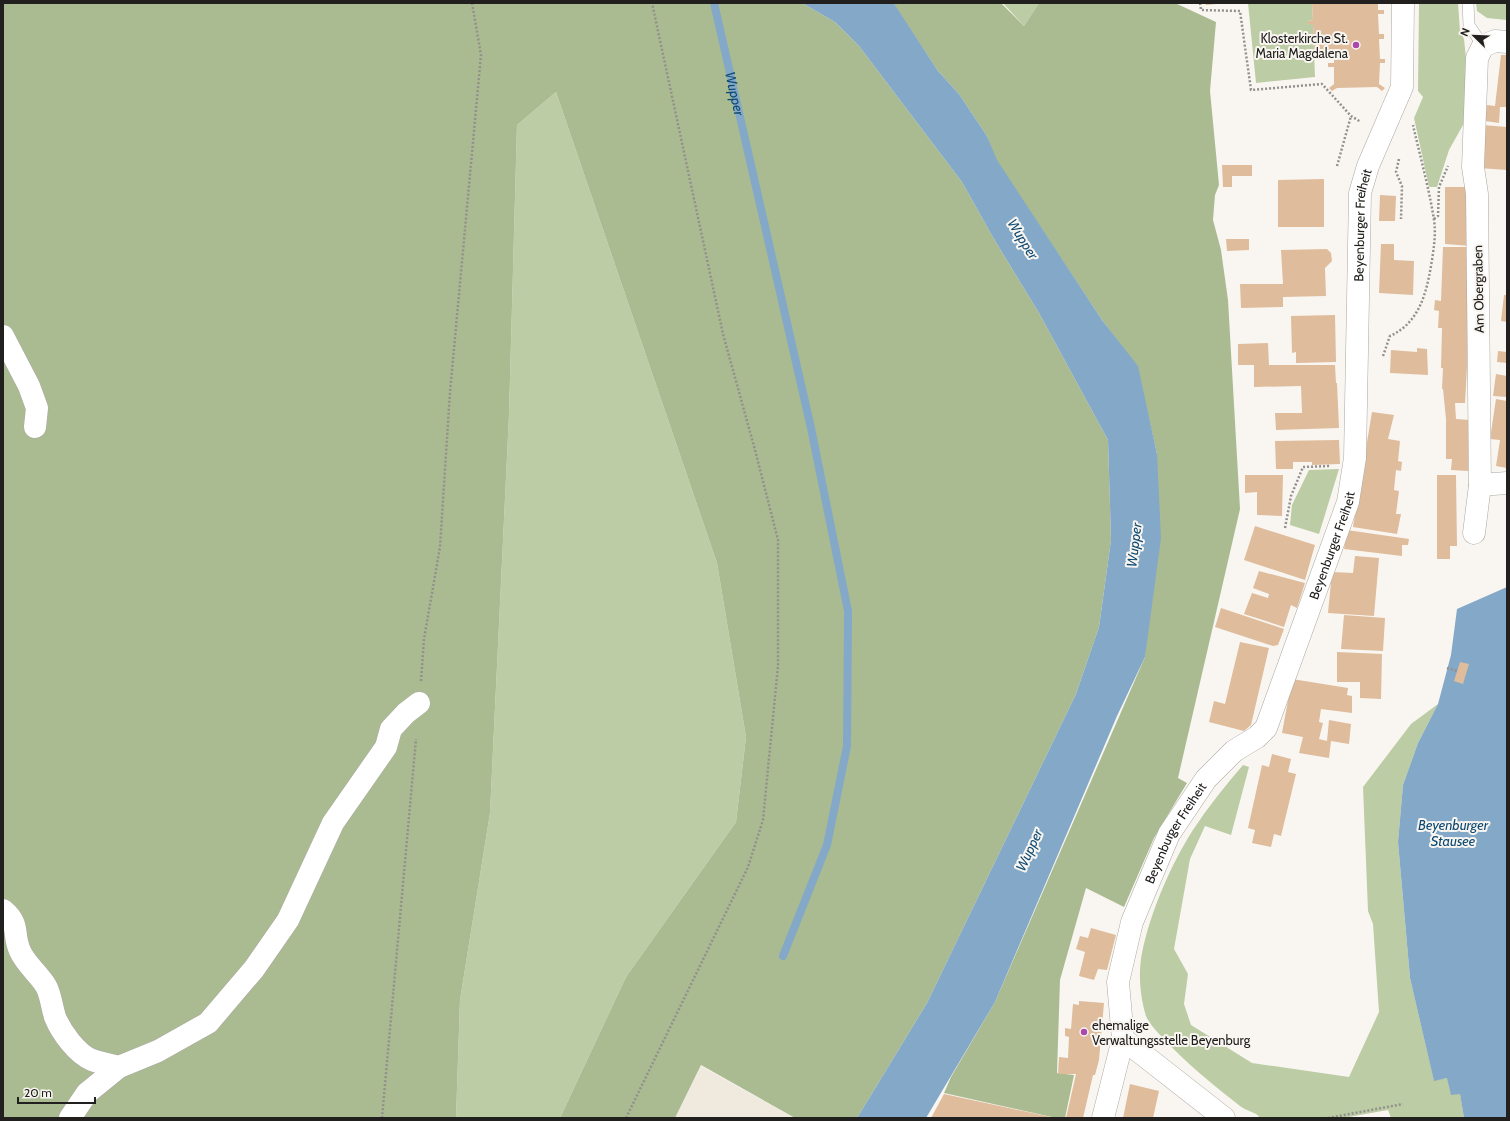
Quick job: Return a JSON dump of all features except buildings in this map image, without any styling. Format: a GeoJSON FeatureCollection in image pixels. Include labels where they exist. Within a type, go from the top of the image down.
{"type":"FeatureCollection","features":[{"type":"Feature","properties":{"kind":"street","name":"Beyenburger Freiheit"},"geometry":{"type":"LineString","coordinates":[[1103,1118],[1123,1039],[1118,982],[1132,922],[1169,834],[1206,780],[1234,751],[1257,737],[1266,728],[1348,502],[1354,465],[1360,193],[1363,179],[1381,133],[1402,87],[1402,3]]}},
{"type":"Feature","properties":{"kind":"street"},"geometry":{"type":"LineString","coordinates":[[1483,46],[1495,41],[1507,42]]}},
{"type":"Feature","properties":{"kind":"street","name":"Am Obergraben"},"geometry":{"type":"LineString","coordinates":[[1474,533],[1480,486],[1477,194],[1473,167],[1477,58],[1483,46]]}},
{"type":"Feature","properties":{"kind":"street"},"geometry":{"type":"LineString","coordinates":[[3,336],[29,386],[37,408],[35,428]]}},
{"type":"Feature","properties":{"kind":"street"},"geometry":{"type":"LineString","coordinates":[[1480,486],[1507,483]]}},
{"type":"Feature","properties":{"kind":"street"},"geometry":{"type":"LineString","coordinates":[[70,1118],[88,1093],[119,1067],[158,1051],[208,1023],[254,969],[288,920],[333,823],[386,747],[391,728],[406,712],[419,703]]}},
{"type":"Feature","properties":{"kind":"street"},"geometry":{"type":"LineString","coordinates":[[3,910],[11,917],[17,931],[19,949],[26,962],[46,986],[56,1018],[76,1049],[91,1060],[119,1067]]}},
{"type":"Feature","properties":{"kind":"street"},"geometry":{"type":"LineString","coordinates":[[1123,1039],[1224,1118]]}},
{"type":"Feature","properties":{"kind":"lane"},"geometry":{"type":"LineString","coordinates":[[1468,3],[1469,25],[1483,46]]}},
{"type":"Feature","properties":{"kind":"path"},"geometry":{"type":"LineString","coordinates":[[382,1118],[424,639],[440,547],[450,392],[481,55],[472,3]]}},
{"type":"Feature","properties":{"kind":"path"},"geometry":{"type":"LineString","coordinates":[[626,1118],[748,867],[762,820],[778,666],[778,540],[723,334],[652,3]]}},
{"type":"Feature","properties":{"kind":"path"},"geometry":{"type":"LineString","coordinates":[[1200,3],[1200,10],[1240,11],[1251,90],[1322,84],[1351,116],[1381,133]]}},
{"type":"Feature","properties":{"kind":"path"},"geometry":{"type":"LineString","coordinates":[[1336,166],[1351,116]]}},
{"type":"Feature","properties":{"kind":"path"},"geometry":{"type":"LineString","coordinates":[[1400,331],[1420,306],[1427,291],[1435,236],[1434,220],[1412,119]]}},
{"type":"Feature","properties":{"kind":"path"},"geometry":{"type":"LineString","coordinates":[[1411,133],[1413,128]]}},
{"type":"Feature","properties":{"kind":"path"},"geometry":{"type":"LineString","coordinates":[[1400,157],[1396,172],[1402,186],[1401,219]]}},
{"type":"Feature","properties":{"kind":"path"},"geometry":{"type":"LineString","coordinates":[[1285,528],[1291,496],[1303,467],[1354,465]]}},
{"type":"Feature","properties":{"kind":"path"},"geometry":{"type":"LineString","coordinates":[[1447,668],[1457,671]]}},
{"type":"Feature","properties":{"kind":"path"},"geometry":{"type":"LineString","coordinates":[[1328,1118],[1403,1104]]}},
{"type":"Feature","properties":{"kind":"shaded area"},"geometry":{"type":"Polygon","coordinates":[[[701,1066],[794,1118],[675,1118],[701,1066]]]}},
{"type":"Feature","properties":{"kind":"green space"},"geometry":{"type":"Polygon","coordinates":[[[3,3],[802,3],[835,22],[859,46],[962,182],[994,239],[1039,313],[1108,440],[1111,540],[1099,627],[1076,694],[927,1003],[857,1118],[795,1118],[701,1065],[675,1118],[560,1118],[626,977],[736,822],[746,737],[717,563],[556,92],[517,125],[509,415],[490,813],[460,1000],[456,1118],[3,1118],[3,3]]]}},
{"type":"Feature","properties":{"kind":"green space"},"geometry":{"type":"Polygon","coordinates":[[[893,3],[1001,3],[1024,26],[1039,3],[1175,3],[1216,22],[1210,91],[1219,185],[1215,195],[1213,220],[1221,250],[1228,300],[1240,509],[1178,778],[1187,783],[1154,838],[1124,907],[1086,888],[1060,980],[1057,1073],[1074,1075],[1065,1118],[1056,1118],[944,1093],[951,1077],[995,1002],[1145,657],[1157,454],[1137,366],[1102,320],[996,160],[987,136],[959,94],[938,71],[893,3]]]}},
{"type":"Feature","properties":{"kind":"green space"},"geometry":{"type":"Polygon","coordinates":[[[1003,3],[1039,3],[1024,26],[1003,3]]]}},
{"type":"Feature","properties":{"kind":"green space"},"geometry":{"type":"Polygon","coordinates":[[[1248,3],[1312,3],[1313,20],[1308,21],[1308,24],[1313,24],[1315,77],[1256,83],[1248,3]]]}},
{"type":"Feature","properties":{"kind":"green space"},"geometry":{"type":"Polygon","coordinates":[[[1419,3],[1458,3],[1460,31],[1464,39],[1469,87],[1468,116],[1449,150],[1437,187],[1429,187],[1414,118],[1423,97],[1418,91],[1419,3]]]}},
{"type":"Feature","properties":{"kind":"green space"},"geometry":{"type":"Polygon","coordinates":[[[1476,3],[1507,3],[1507,20],[1487,18],[1477,11],[1476,3]]]}},
{"type":"Feature","properties":{"kind":"green space"},"geometry":{"type":"Polygon","coordinates":[[[556,92],[717,563],[746,737],[736,822],[626,977],[560,1118],[456,1118],[460,1000],[490,813],[509,415],[517,125],[556,92]]]}},
{"type":"Feature","properties":{"kind":"green space"},"geometry":{"type":"Polygon","coordinates":[[[1339,469],[1319,534],[1290,525],[1292,505],[1309,470],[1339,469]]]}},
{"type":"Feature","properties":{"kind":"green space"},"geometry":{"type":"Polygon","coordinates":[[[1438,704],[1418,743],[1403,785],[1398,842],[1410,978],[1434,1080],[1447,1078],[1460,1093],[1464,1118],[1391,1118],[1388,1110],[1343,1118],[1260,1118],[1256,1114],[1240,1106],[1190,1065],[1158,1033],[1146,1016],[1140,985],[1142,953],[1150,922],[1162,889],[1185,843],[1205,813],[1243,765],[1249,767],[1231,835],[1205,826],[1190,859],[1174,949],[1188,974],[1184,1004],[1191,1025],[1252,1063],[1349,1077],[1379,1012],[1373,924],[1368,911],[1363,787],[1411,724],[1438,704]]]}},
{"type":"Feature","properties":{"kind":"water"},"geometry":{"type":"Polygon","coordinates":[[[802,3],[893,3],[895,5],[938,71],[959,94],[987,136],[997,160],[1102,320],[1138,366],[1157,454],[1161,538],[1145,657],[1117,716],[995,1002],[926,1118],[857,1118],[927,1003],[1076,694],[1099,627],[1111,540],[1108,440],[1039,313],[994,239],[962,182],[859,46],[835,22],[802,3]]]}},
{"type":"Feature","properties":{"kind":"water","name":"Beyenburger Stausee"},"geometry":{"type":"Polygon","coordinates":[[[1507,587],[1507,1118],[1464,1118],[1460,1094],[1451,1095],[1447,1078],[1434,1081],[1410,978],[1398,842],[1403,785],[1418,743],[1438,704],[1451,655],[1457,609],[1507,587]]]}},
{"type":"Feature","properties":{"kind":"waterway","name":"Wupper"},"geometry":{"type":"LineString","coordinates":[[714,3],[811,428],[848,611],[847,746],[827,845],[783,956]]}},
{"type":"Feature","properties":{"kind":"place","name":"Klosterkirche St. Maria Magdalena"},"geometry":{"type":"Point","coordinates":[1356,45]}},
{"type":"Feature","properties":{"kind":"place","name":"ehemalige Verwaltungsstelle Beyenburg"},"geometry":{"type":"Point","coordinates":[1084,1032]}}]}
